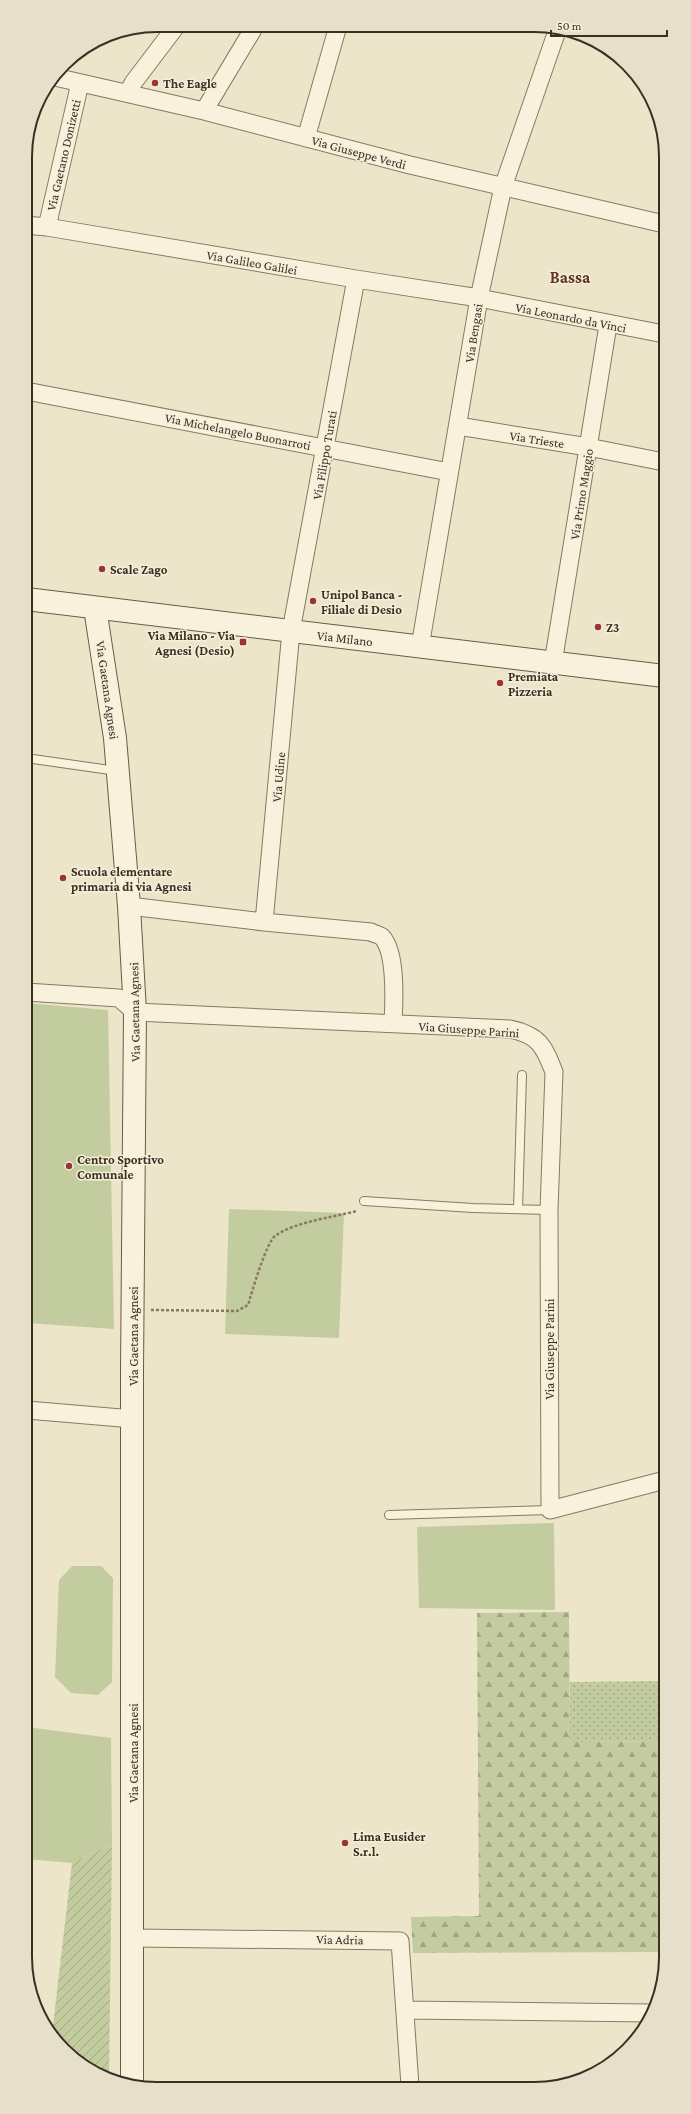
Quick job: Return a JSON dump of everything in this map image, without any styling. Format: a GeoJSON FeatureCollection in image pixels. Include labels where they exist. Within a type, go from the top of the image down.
{"type":"FeatureCollection","features":[{"type":"Feature","properties":{"kind":"street"},"geometry":{"type":"LineString","coordinates":[[128,93],[132,83],[172,32]]}},
{"type":"Feature","properties":{"kind":"street"},"geometry":{"type":"LineString","coordinates":[[204,111],[251,32]]}},
{"type":"Feature","properties":{"kind":"street"},"geometry":{"type":"LineString","coordinates":[[306,138],[336,32]]}},
{"type":"Feature","properties":{"kind":"street","name":"Via Bengasi"},"geometry":{"type":"LineString","coordinates":[[420,647],[479,298],[503,187],[556,34]]}},
{"type":"Feature","properties":{"kind":"street","name":"Via Giuseppe Verdi"},"geometry":{"type":"LineString","coordinates":[[60,79],[204,111],[410,165],[659,223]]}},
{"type":"Feature","properties":{"kind":"street","name":"Via Gaetano Donizetti"},"geometry":{"type":"LineString","coordinates":[[47,227],[80,83]]}},
{"type":"Feature","properties":{"kind":"street","name":"Via Galileo Galilei"},"geometry":{"type":"LineString","coordinates":[[32,226],[479,298]]}},
{"type":"Feature","properties":{"kind":"street","name":"Via Filippo Turati"},"geometry":{"type":"LineString","coordinates":[[292,631],[356,279]]}},
{"type":"Feature","properties":{"kind":"street","name":"Via Leonardo da Vinci"},"geometry":{"type":"LineString","coordinates":[[479,298],[659,333]]}},
{"type":"Feature","properties":{"kind":"street","name":"Via Primo Maggio"},"geometry":{"type":"LineString","coordinates":[[553,663],[608,324]]}},
{"type":"Feature","properties":{"kind":"street","name":"Via Michelangelo Buonarroti"},"geometry":{"type":"LineString","coordinates":[[32,392],[449,472]]}},
{"type":"Feature","properties":{"kind":"street","name":"Via Trieste"},"geometry":{"type":"LineString","coordinates":[[458,426],[588,447],[659,461]]}},
{"type":"Feature","properties":{"kind":"street","name":"Via Milano"},"geometry":{"type":"LineString","coordinates":[[32,600],[659,675]]}},
{"type":"Feature","properties":{"kind":"street","name":"Via Gaetana Agnesi"},"geometry":{"type":"LineString","coordinates":[[95,608],[112,711],[118,771],[129,906],[135,1012],[133,1419],[134,1938],[132,2080]]}},
{"type":"Feature","properties":{"kind":"street","name":"Via Udine"},"geometry":{"type":"LineString","coordinates":[[264,922],[292,631]]}},
{"type":"Feature","properties":{"kind":"street"},"geometry":{"type":"LineString","coordinates":[[129,906],[264,922],[371,932],[382,937],[387,947],[394,985],[393,1023]]}},
{"type":"Feature","properties":{"kind":"street"},"geometry":{"type":"LineString","coordinates":[[32,992],[119,998],[135,1012]]}},
{"type":"Feature","properties":{"kind":"street","name":"Via Giuseppe Parini"},"geometry":{"type":"LineString","coordinates":[[135,1012],[510,1029],[526,1032],[540,1043],[548,1054],[554,1072],[549,1210],[550,1510]]}},
{"type":"Feature","properties":{"kind":"street"},"geometry":{"type":"LineString","coordinates":[[32,1410],[133,1419]]}},
{"type":"Feature","properties":{"kind":"street"},"geometry":{"type":"LineString","coordinates":[[550,1510],[659,1482]]}},
{"type":"Feature","properties":{"kind":"street","name":"Via Adria"},"geometry":{"type":"LineString","coordinates":[[134,1938],[400,1941],[410,2082]]}},
{"type":"Feature","properties":{"kind":"street"},"geometry":{"type":"LineString","coordinates":[[405,2010],[645,2014]]}},
{"type":"Feature","properties":{"kind":"lane"},"geometry":{"type":"LineString","coordinates":[[32,759],[118,771]]}},
{"type":"Feature","properties":{"kind":"lane"},"geometry":{"type":"LineString","coordinates":[[518,1209],[522,1075]]}},
{"type":"Feature","properties":{"kind":"lane"},"geometry":{"type":"LineString","coordinates":[[364,1200],[549,1210]]}},
{"type":"Feature","properties":{"kind":"lane"},"geometry":{"type":"LineString","coordinates":[[388,1515],[550,1510]]}},
{"type":"Feature","properties":{"kind":"path"},"geometry":{"type":"LineString","coordinates":[[150,1310],[237,1311],[248,1305],[266,1253],[274,1237],[301,1225],[359,1210],[364,1200]]}},
{"type":"Feature","properties":{"kind":"green space","name":"Centro Sportivo Comunale"},"geometry":{"type":"Polygon","coordinates":[[[32,1004],[108,1010],[114,1329],[32,1323],[32,1004]]]}},
{"type":"Feature","properties":{"kind":"green space"},"geometry":{"type":"Polygon","coordinates":[[[229,1209],[344,1213],[339,1338],[225,1334],[229,1209]]]}},
{"type":"Feature","properties":{"kind":"green space"},"geometry":{"type":"Polygon","coordinates":[[[554,1523],[555,1610],[419,1608],[417,1527],[554,1523]]]}},
{"type":"Feature","properties":{"kind":"green space"},"geometry":{"type":"Polygon","coordinates":[[[72,1566],[101,1566],[113,1578],[112,1682],[98,1695],[71,1693],[55,1677],[59,1580],[72,1566]]]}},
{"type":"Feature","properties":{"kind":"green space"},"geometry":{"type":"Polygon","coordinates":[[[569,1612],[570,1742],[659,1741],[659,1952],[413,1953],[411,1917],[479,1916],[477,1613],[569,1612]]]}},
{"type":"Feature","properties":{"kind":"green space"},"geometry":{"type":"Polygon","coordinates":[[[659,1681],[659,1741],[570,1742],[570,1682],[659,1681]]]}},
{"type":"Feature","properties":{"kind":"green space"},"geometry":{"type":"Polygon","coordinates":[[[32,1728],[111,1738],[112,1844],[72,1863],[32,1859],[32,1728]]]}},
{"type":"Feature","properties":{"kind":"green space"},"geometry":{"type":"Polygon","coordinates":[[[112,1844],[109,2072],[81,2056],[58,2033],[53,2025],[72,1863],[112,1844]]]}},
{"type":"Feature","properties":{"kind":"place","name":"The Eagle"},"geometry":{"type":"Point","coordinates":[155,83]}},
{"type":"Feature","properties":{"kind":"place","name":"Scale Zago"},"geometry":{"type":"Point","coordinates":[102,569]}},
{"type":"Feature","properties":{"kind":"place","name":"Unipol Banca - Filiale di Desio"},"geometry":{"type":"Point","coordinates":[313,601]}},
{"type":"Feature","properties":{"kind":"place","name":"Z3"},"geometry":{"type":"Point","coordinates":[598,627]}},
{"type":"Feature","properties":{"kind":"place","name":"Via Milano - Via Agnesi (Desio)"},"geometry":{"type":"Point","coordinates":[243,642]}},
{"type":"Feature","properties":{"kind":"place","name":"Premiata Pizzeria"},"geometry":{"type":"Point","coordinates":[500,683]}},
{"type":"Feature","properties":{"kind":"place","name":"Scuola elementare primaria di via Agnesi"},"geometry":{"type":"Point","coordinates":[63,878]}},
{"type":"Feature","properties":{"kind":"place","name":"Centro Sportivo Comunale"},"geometry":{"type":"Point","coordinates":[69,1166]}},
{"type":"Feature","properties":{"kind":"place","name":"Lima Eusider S.r.l."},"geometry":{"type":"Point","coordinates":[345,1843]}},
{"type":"Feature","properties":{"kind":"district","name":"Bassa"},"geometry":{"type":"Point","coordinates":[570,277]}}]}
